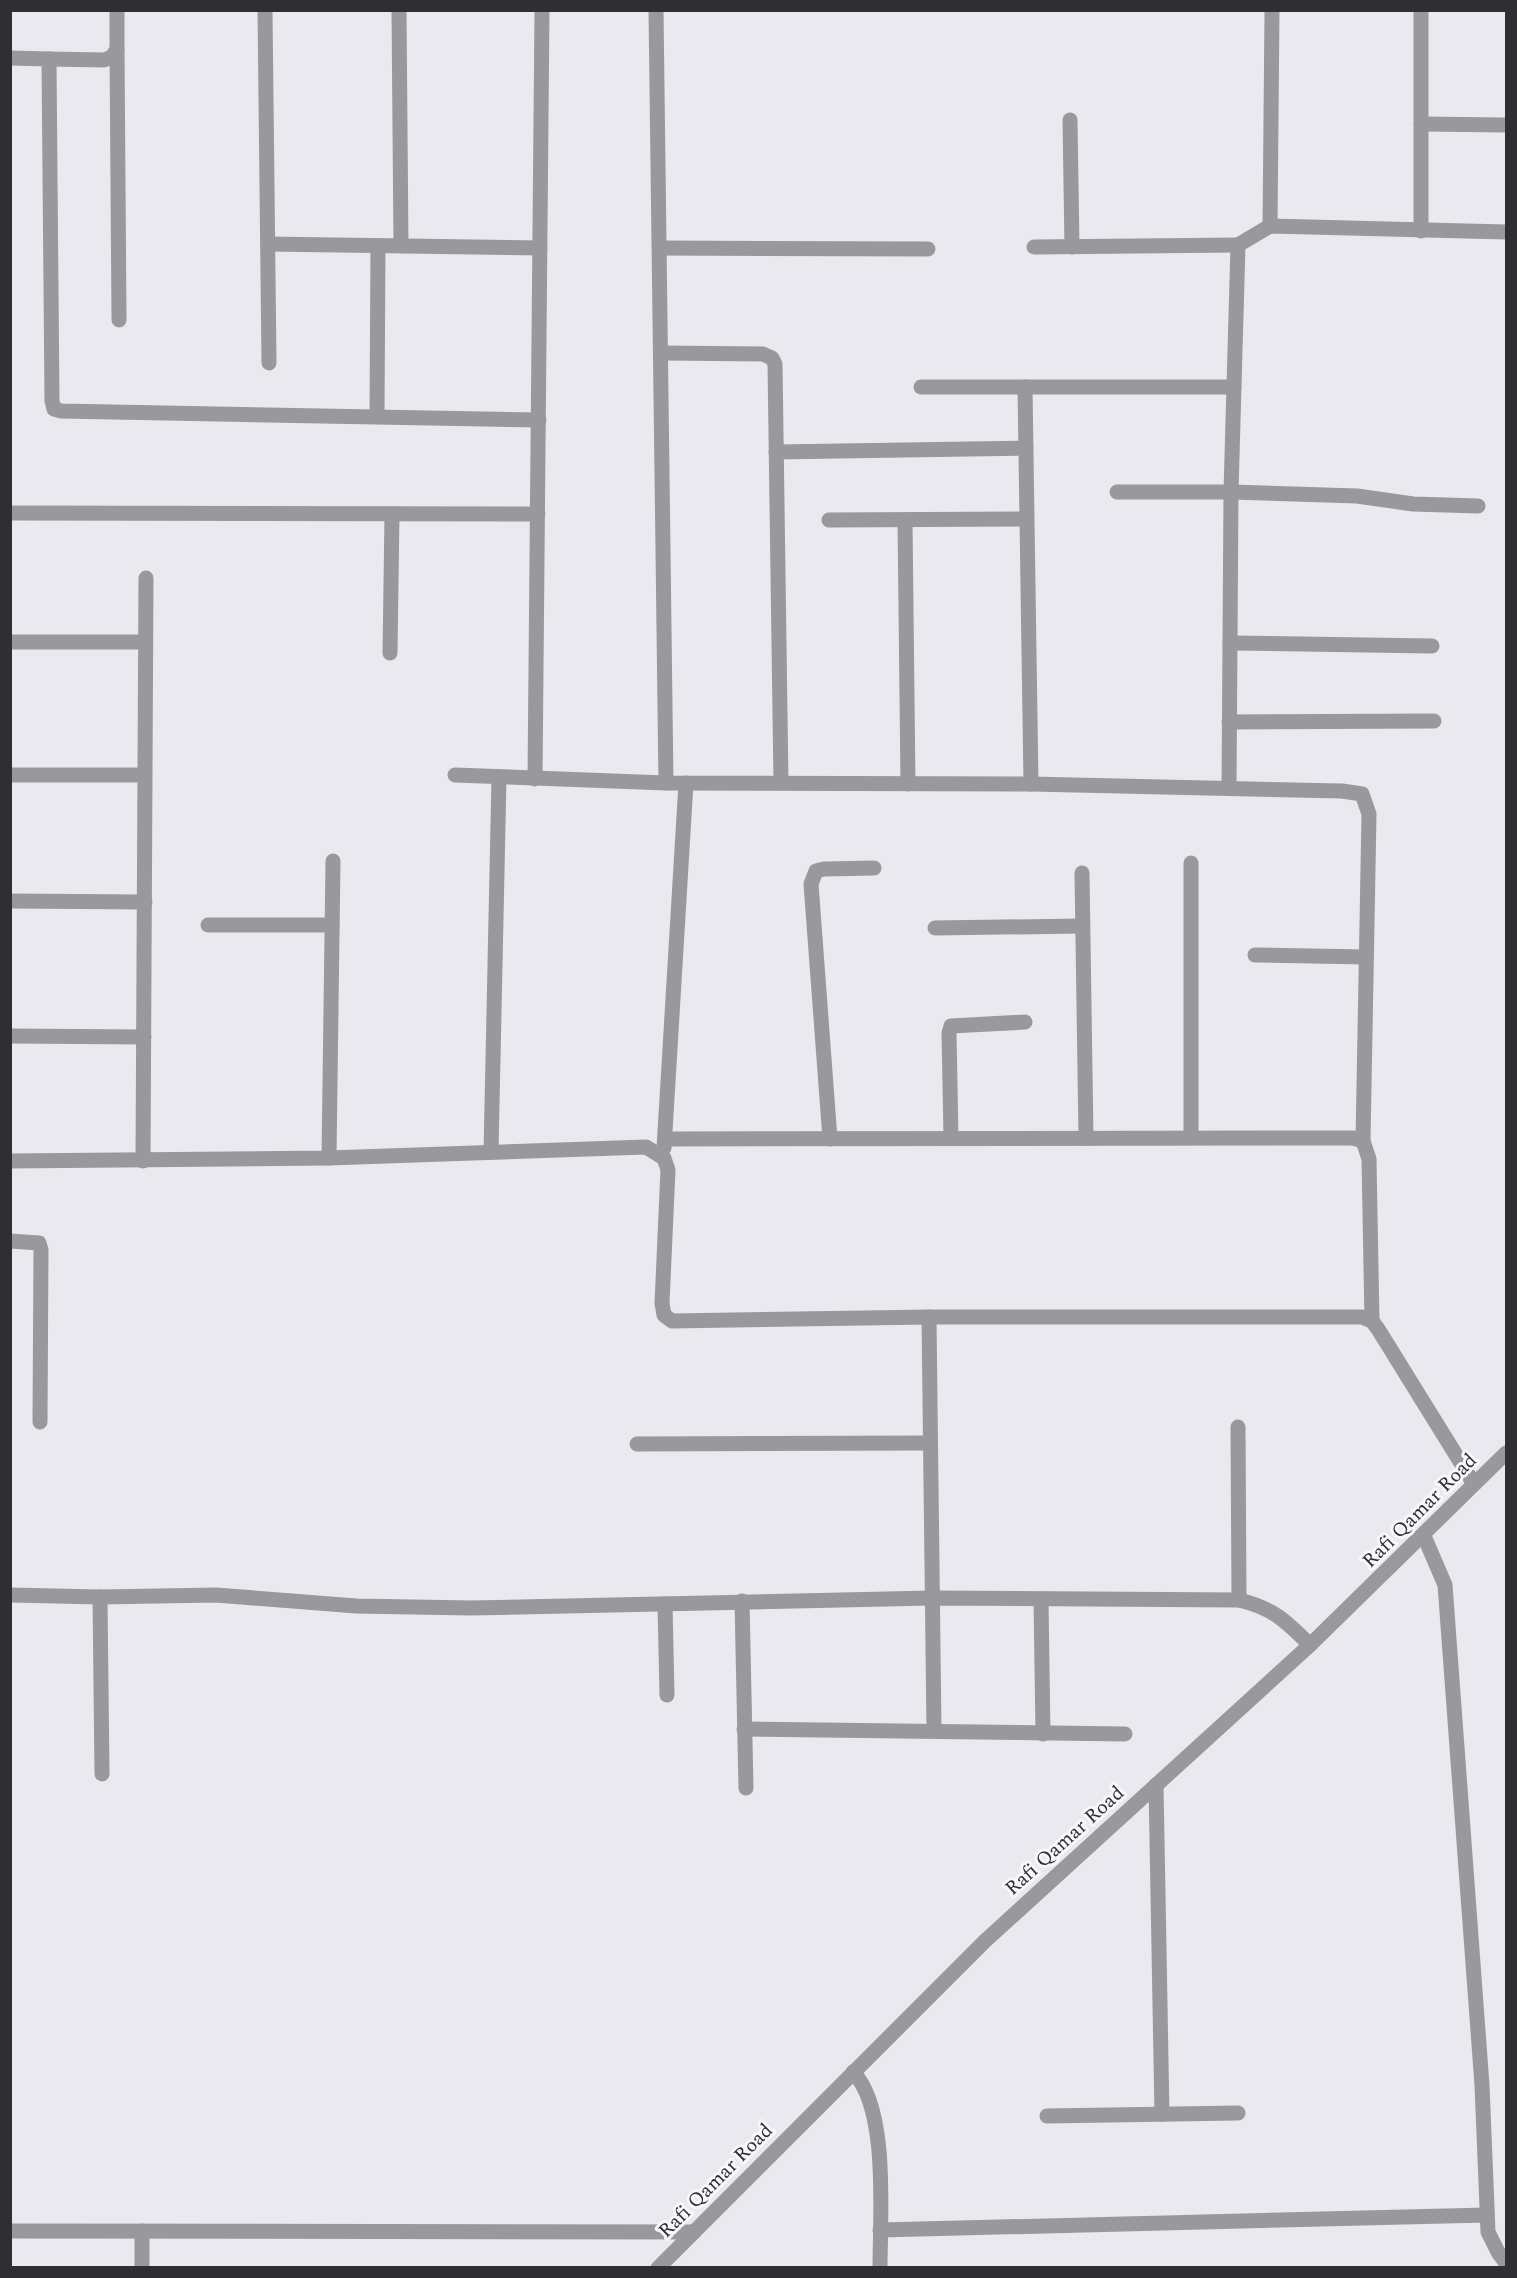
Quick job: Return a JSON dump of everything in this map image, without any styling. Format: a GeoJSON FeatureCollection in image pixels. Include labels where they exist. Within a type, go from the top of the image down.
{"type":"FeatureCollection","features":[{"type":"Feature","properties":{"kind":"street"},"geometry":{"type":"LineString","coordinates":[[117,10],[119,320]]}},
{"type":"Feature","properties":{"kind":"street"},"geometry":{"type":"LineString","coordinates":[[265,10],[269,363]]}},
{"type":"Feature","properties":{"kind":"street"},"geometry":{"type":"LineString","coordinates":[[399,10],[401,246]]}},
{"type":"Feature","properties":{"kind":"street"},"geometry":{"type":"LineString","coordinates":[[535,779],[542,10]]}},
{"type":"Feature","properties":{"kind":"street"},"geometry":{"type":"LineString","coordinates":[[657,10],[666,783]]}},
{"type":"Feature","properties":{"kind":"street"},"geometry":{"type":"LineString","coordinates":[[1270,226],[1272,10]]}},
{"type":"Feature","properties":{"kind":"street"},"geometry":{"type":"LineString","coordinates":[[1421,10],[1421,231]]}},
{"type":"Feature","properties":{"kind":"street"},"geometry":{"type":"LineString","coordinates":[[10,58],[104,60],[112,57],[117,49]]}},
{"type":"Feature","properties":{"kind":"street"},"geometry":{"type":"LineString","coordinates":[[49,59],[52,401],[54,409],[61,411],[539,420]]}},
{"type":"Feature","properties":{"kind":"street"},"geometry":{"type":"LineString","coordinates":[[1070,120],[1072,247]]}},
{"type":"Feature","properties":{"kind":"street"},"geometry":{"type":"LineString","coordinates":[[1421,124],[1506,125]]}},
{"type":"Feature","properties":{"kind":"street"},"geometry":{"type":"LineString","coordinates":[[1034,247],[1238,245],[1270,226],[1421,231],[1506,231]]}},
{"type":"Feature","properties":{"kind":"street"},"geometry":{"type":"LineString","coordinates":[[268,244],[540,248]]}},
{"type":"Feature","properties":{"kind":"street"},"geometry":{"type":"LineString","coordinates":[[1229,788],[1231,492],[1238,245]]}},
{"type":"Feature","properties":{"kind":"street"},"geometry":{"type":"LineString","coordinates":[[377,416],[378,246]]}},
{"type":"Feature","properties":{"kind":"street"},"geometry":{"type":"LineString","coordinates":[[660,248],[928,249]]}},
{"type":"Feature","properties":{"kind":"street"},"geometry":{"type":"LineString","coordinates":[[662,353],[763,354],[772,358],[775,364],[781,783]]}},
{"type":"Feature","properties":{"kind":"street"},"geometry":{"type":"LineString","coordinates":[[921,387],[1234,387]]}},
{"type":"Feature","properties":{"kind":"street"},"geometry":{"type":"LineString","coordinates":[[1025,387],[1031,784]]}},
{"type":"Feature","properties":{"kind":"street"},"geometry":{"type":"LineString","coordinates":[[776,452],[1026,448]]}},
{"type":"Feature","properties":{"kind":"street"},"geometry":{"type":"LineString","coordinates":[[1117,492],[1231,492],[1357,496],[1413,504],[1478,506]]}},
{"type":"Feature","properties":{"kind":"street"},"geometry":{"type":"LineString","coordinates":[[10,513],[537,514]]}},
{"type":"Feature","properties":{"kind":"street"},"geometry":{"type":"LineString","coordinates":[[390,653],[392,514]]}},
{"type":"Feature","properties":{"kind":"street"},"geometry":{"type":"LineString","coordinates":[[829,520],[1026,519]]}},
{"type":"Feature","properties":{"kind":"street"},"geometry":{"type":"LineString","coordinates":[[905,520],[908,783]]}},
{"type":"Feature","properties":{"kind":"street"},"geometry":{"type":"LineString","coordinates":[[143,1161],[146,578]]}},
{"type":"Feature","properties":{"kind":"street"},"geometry":{"type":"LineString","coordinates":[[10,642],[146,642]]}},
{"type":"Feature","properties":{"kind":"street"},"geometry":{"type":"LineString","coordinates":[[1230,643],[1432,646]]}},
{"type":"Feature","properties":{"kind":"street"},"geometry":{"type":"LineString","coordinates":[[1229,722],[1434,721]]}},
{"type":"Feature","properties":{"kind":"street"},"geometry":{"type":"LineString","coordinates":[[10,775],[144,775]]}},
{"type":"Feature","properties":{"kind":"street"},"geometry":{"type":"LineString","coordinates":[[455,775],[666,783],[1031,784],[1229,788],[1362,794],[1369,814],[1363,1141],[1369,1159],[1372,1321],[1474,1484]]}},
{"type":"Feature","properties":{"kind":"street"},"geometry":{"type":"LineString","coordinates":[[491,1152],[499,778]]}},
{"type":"Feature","properties":{"kind":"street"},"geometry":{"type":"LineString","coordinates":[[686,783],[664,1158],[669,1184],[662,1303],[664,1315],[672,1321],[929,1317],[1362,1317],[1372,1321]]}},
{"type":"Feature","properties":{"kind":"street"},"geometry":{"type":"LineString","coordinates":[[329,1158],[333,861]]}},
{"type":"Feature","properties":{"kind":"street"},"geometry":{"type":"LineString","coordinates":[[1191,863],[1191,1137]]}},
{"type":"Feature","properties":{"kind":"street"},"geometry":{"type":"LineString","coordinates":[[830,1139],[812,884],[816,871],[874,868]]}},
{"type":"Feature","properties":{"kind":"street"},"geometry":{"type":"LineString","coordinates":[[1082,873],[1086,1138]]}},
{"type":"Feature","properties":{"kind":"street"},"geometry":{"type":"LineString","coordinates":[[10,901],[145,902]]}},
{"type":"Feature","properties":{"kind":"street"},"geometry":{"type":"LineString","coordinates":[[208,925],[332,925]]}},
{"type":"Feature","properties":{"kind":"street"},"geometry":{"type":"LineString","coordinates":[[935,928],[1082,926]]}},
{"type":"Feature","properties":{"kind":"street"},"geometry":{"type":"LineString","coordinates":[[1255,955],[1366,957]]}},
{"type":"Feature","properties":{"kind":"street"},"geometry":{"type":"LineString","coordinates":[[951,1138],[949,1033],[951,1026],[1025,1022]]}},
{"type":"Feature","properties":{"kind":"street"},"geometry":{"type":"LineString","coordinates":[[10,1036],[144,1037]]}},
{"type":"Feature","properties":{"kind":"street"},"geometry":{"type":"LineString","coordinates":[[665,1139],[1343,1137],[1363,1141]]}},
{"type":"Feature","properties":{"kind":"street"},"geometry":{"type":"LineString","coordinates":[[10,1161],[329,1158],[631,1146],[646,1147],[664,1158]]}},
{"type":"Feature","properties":{"kind":"street"},"geometry":{"type":"LineString","coordinates":[[10,1241],[33,1241],[39,1243],[41,1250],[40,1422]]}},
{"type":"Feature","properties":{"kind":"street"},"geometry":{"type":"LineString","coordinates":[[929,1317],[934,1731]]}},
{"type":"Feature","properties":{"kind":"street"},"geometry":{"type":"LineString","coordinates":[[1238,1427],[1239,1600]]}},
{"type":"Feature","properties":{"kind":"street"},"geometry":{"type":"LineString","coordinates":[[637,1444],[930,1443]]}},
{"type":"Feature","properties":{"kind":"street","name":"Rafi Qamar Road"},"geometry":{"type":"LineString","coordinates":[[658,2268],[985,1941],[1310,1645],[1424,1536],[1506,1453]]}},
{"type":"Feature","properties":{"kind":"street"},"geometry":{"type":"LineString","coordinates":[[1424,1536],[1444,1585],[1482,2085],[1488,2232],[1506,2263]]}},
{"type":"Feature","properties":{"kind":"street"},"geometry":{"type":"LineString","coordinates":[[10,1595],[100,1597],[216,1595],[356,1606],[471,1608],[931,1598],[1239,1600],[1261,1605],[1280,1616],[1310,1645]]}},
{"type":"Feature","properties":{"kind":"street"},"geometry":{"type":"LineString","coordinates":[[100,1597],[102,1774]]}},
{"type":"Feature","properties":{"kind":"street"},"geometry":{"type":"LineString","coordinates":[[1041,1599],[1043,1734]]}},
{"type":"Feature","properties":{"kind":"street"},"geometry":{"type":"LineString","coordinates":[[742,1601],[746,1788]]}},
{"type":"Feature","properties":{"kind":"street"},"geometry":{"type":"LineString","coordinates":[[665,1604],[667,1695]]}},
{"type":"Feature","properties":{"kind":"street"},"geometry":{"type":"LineString","coordinates":[[744,1729],[1125,1734]]}},
{"type":"Feature","properties":{"kind":"street"},"geometry":{"type":"LineString","coordinates":[[1156,1785],[1162,2114]]}},
{"type":"Feature","properties":{"kind":"street"},"geometry":{"type":"LineString","coordinates":[[853,2072],[865,2083],[875,2112],[880,2268]]}},
{"type":"Feature","properties":{"kind":"street"},"geometry":{"type":"LineString","coordinates":[[1047,2116],[1238,2113]]}},
{"type":"Feature","properties":{"kind":"street"},"geometry":{"type":"LineString","coordinates":[[880,2230],[1487,2215]]}},
{"type":"Feature","properties":{"kind":"street"},"geometry":{"type":"LineString","coordinates":[[10,2231],[694,2232]]}},
{"type":"Feature","properties":{"kind":"street"},"geometry":{"type":"LineString","coordinates":[[142,2231],[142,2268]]}}]}
